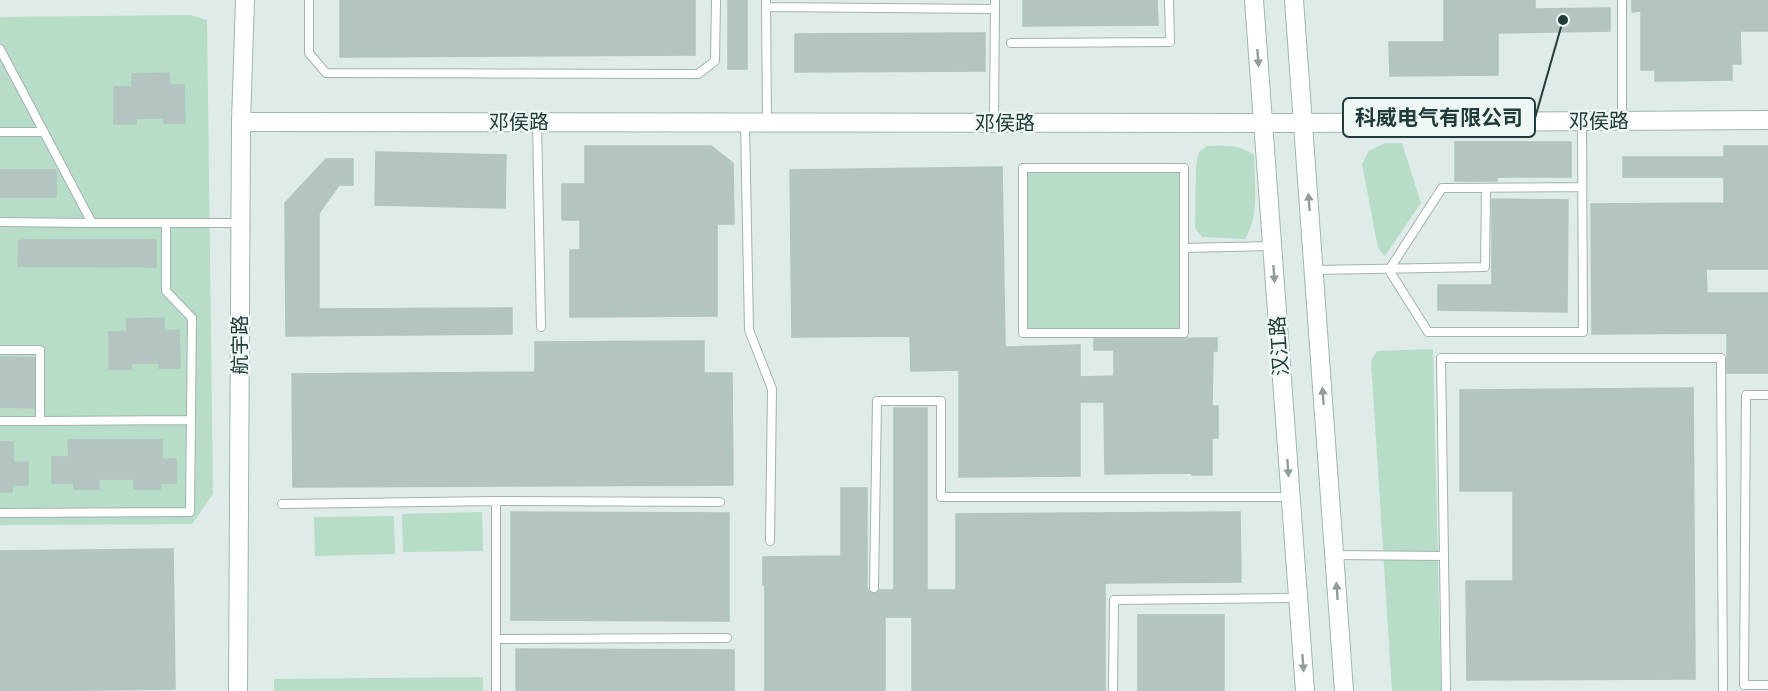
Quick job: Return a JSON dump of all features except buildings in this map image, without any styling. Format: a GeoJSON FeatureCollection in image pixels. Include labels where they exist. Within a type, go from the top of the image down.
{"type":"FeatureCollection","features":[{"type":"Feature","properties":{"kind":"street","name":"航宇路"},"geometry":{"type":"LineString","coordinates":[[238,691],[241,122],[245,0]]}},
{"type":"Feature","properties":{"kind":"street","name":"汉江路"},"geometry":{"type":"LineString","coordinates":[[1254,0],[1305,691]]}},
{"type":"Feature","properties":{"kind":"street","name":"汉江路"},"geometry":{"type":"LineString","coordinates":[[1294,0],[1344,691]]}},
{"type":"Feature","properties":{"kind":"street","name":"邓侯路"},"geometry":{"type":"LineString","coordinates":[[241,122],[1303,123],[1768,120]]}},
{"type":"Feature","properties":{"kind":"lane"},"geometry":{"type":"LineString","coordinates":[[309,0],[309,53],[326,74],[698,74],[715,61],[716,0]]}},
{"type":"Feature","properties":{"kind":"lane"},"geometry":{"type":"LineString","coordinates":[[1011,44],[1170,42],[1169,0]]}},
{"type":"Feature","properties":{"kind":"lane"},"geometry":{"type":"LineString","coordinates":[[1622,0],[1622,121]]}},
{"type":"Feature","properties":{"kind":"lane"},"geometry":{"type":"LineString","coordinates":[[767,123],[766,4],[995,4],[994,123]]}},
{"type":"Feature","properties":{"kind":"lane"},"geometry":{"type":"LineString","coordinates":[[0,49],[92,223]]}},
{"type":"Feature","properties":{"kind":"lane"},"geometry":{"type":"LineString","coordinates":[[537,122],[541,327]]}},
{"type":"Feature","properties":{"kind":"lane"},"geometry":{"type":"LineString","coordinates":[[1389,270],[1428,332],[1583,332],[1582,122]]}},
{"type":"Feature","properties":{"kind":"lane"},"geometry":{"type":"LineString","coordinates":[[745,123],[749,330],[772,389],[770,541]]}},
{"type":"Feature","properties":{"kind":"lane"},"geometry":{"type":"LineString","coordinates":[[0,132],[44,132]]}},
{"type":"Feature","properties":{"kind":"lane"},"geometry":{"type":"LineString","coordinates":[[1023,168],[1184,168],[1184,248],[1184,333],[1023,333],[1023,168]]}},
{"type":"Feature","properties":{"kind":"lane"},"geometry":{"type":"LineString","coordinates":[[1389,270],[1442,188],[1582,188]]}},
{"type":"Feature","properties":{"kind":"lane"},"geometry":{"type":"LineString","coordinates":[[1314,270],[1485,267],[1486,188]]}},
{"type":"Feature","properties":{"kind":"lane"},"geometry":{"type":"LineString","coordinates":[[0,222],[241,223]]}},
{"type":"Feature","properties":{"kind":"lane"},"geometry":{"type":"LineString","coordinates":[[0,513],[190,512],[192,318],[166,291],[166,223]]}},
{"type":"Feature","properties":{"kind":"lane"},"geometry":{"type":"LineString","coordinates":[[1184,248],[1272,246]]}},
{"type":"Feature","properties":{"kind":"lane"},"geometry":{"type":"LineString","coordinates":[[0,350],[40,350],[40,421]]}},
{"type":"Feature","properties":{"kind":"lane"},"geometry":{"type":"LineString","coordinates":[[1446,691],[1442,358],[1721,358],[1723,691]]}},
{"type":"Feature","properties":{"kind":"lane"},"geometry":{"type":"LineString","coordinates":[[1768,395],[1746,395],[1743,685],[1768,685]]}},
{"type":"Feature","properties":{"kind":"lane"},"geometry":{"type":"LineString","coordinates":[[874,588],[877,401],[941,401],[941,496],[1290,497]]}},
{"type":"Feature","properties":{"kind":"lane"},"geometry":{"type":"LineString","coordinates":[[0,421],[191,420]]}},
{"type":"Feature","properties":{"kind":"lane"},"geometry":{"type":"LineString","coordinates":[[495,501],[496,691]]}},
{"type":"Feature","properties":{"kind":"lane"},"geometry":{"type":"LineString","coordinates":[[282,504],[495,501],[720,502]]}},
{"type":"Feature","properties":{"kind":"lane"},"geometry":{"type":"LineString","coordinates":[[1334,555],[1444,555]]}},
{"type":"Feature","properties":{"kind":"lane"},"geometry":{"type":"LineString","coordinates":[[1113,691],[1114,600],[1298,598]]}},
{"type":"Feature","properties":{"kind":"lane"},"geometry":{"type":"LineString","coordinates":[[496,639],[727,638]]}},
{"type":"Feature","properties":{"kind":"green space"},"geometry":{"type":"Polygon","coordinates":[[[190,15],[207,20],[213,494],[192,524],[0,525],[0,17],[190,15]]]}},
{"type":"Feature","properties":{"kind":"green space"},"geometry":{"type":"Polygon","coordinates":[[[1385,143],[1402,143],[1421,203],[1385,256],[1378,248],[1362,164],[1369,151],[1385,143]]]}},
{"type":"Feature","properties":{"kind":"green space"},"geometry":{"type":"Polygon","coordinates":[[[1207,146],[1237,147],[1254,155],[1253,220],[1245,239],[1202,237],[1195,228],[1196,165],[1199,152],[1207,146]]]}},
{"type":"Feature","properties":{"kind":"green space"},"geometry":{"type":"Polygon","coordinates":[[[1023,168],[1184,168],[1184,333],[1023,333],[1023,168]]]}},
{"type":"Feature","properties":{"kind":"green space"},"geometry":{"type":"Polygon","coordinates":[[[1433,349],[1441,691],[1392,691],[1371,361],[1377,351],[1433,349]]]}},
{"type":"Feature","properties":{"kind":"green space"},"geometry":{"type":"Polygon","coordinates":[[[482,512],[483,551],[403,552],[402,514],[482,512]]]}},
{"type":"Feature","properties":{"kind":"green space"},"geometry":{"type":"Polygon","coordinates":[[[394,516],[395,554],[315,556],[314,517],[394,516]]]}},
{"type":"Feature","properties":{"kind":"green space"},"geometry":{"type":"Polygon","coordinates":[[[483,677],[483,691],[274,691],[274,679],[483,677]]]}},
{"type":"Feature","properties":{"kind":"place","name":"科威电气有限公司"},"geometry":{"type":"Point","coordinates":[1563,20]}}]}
